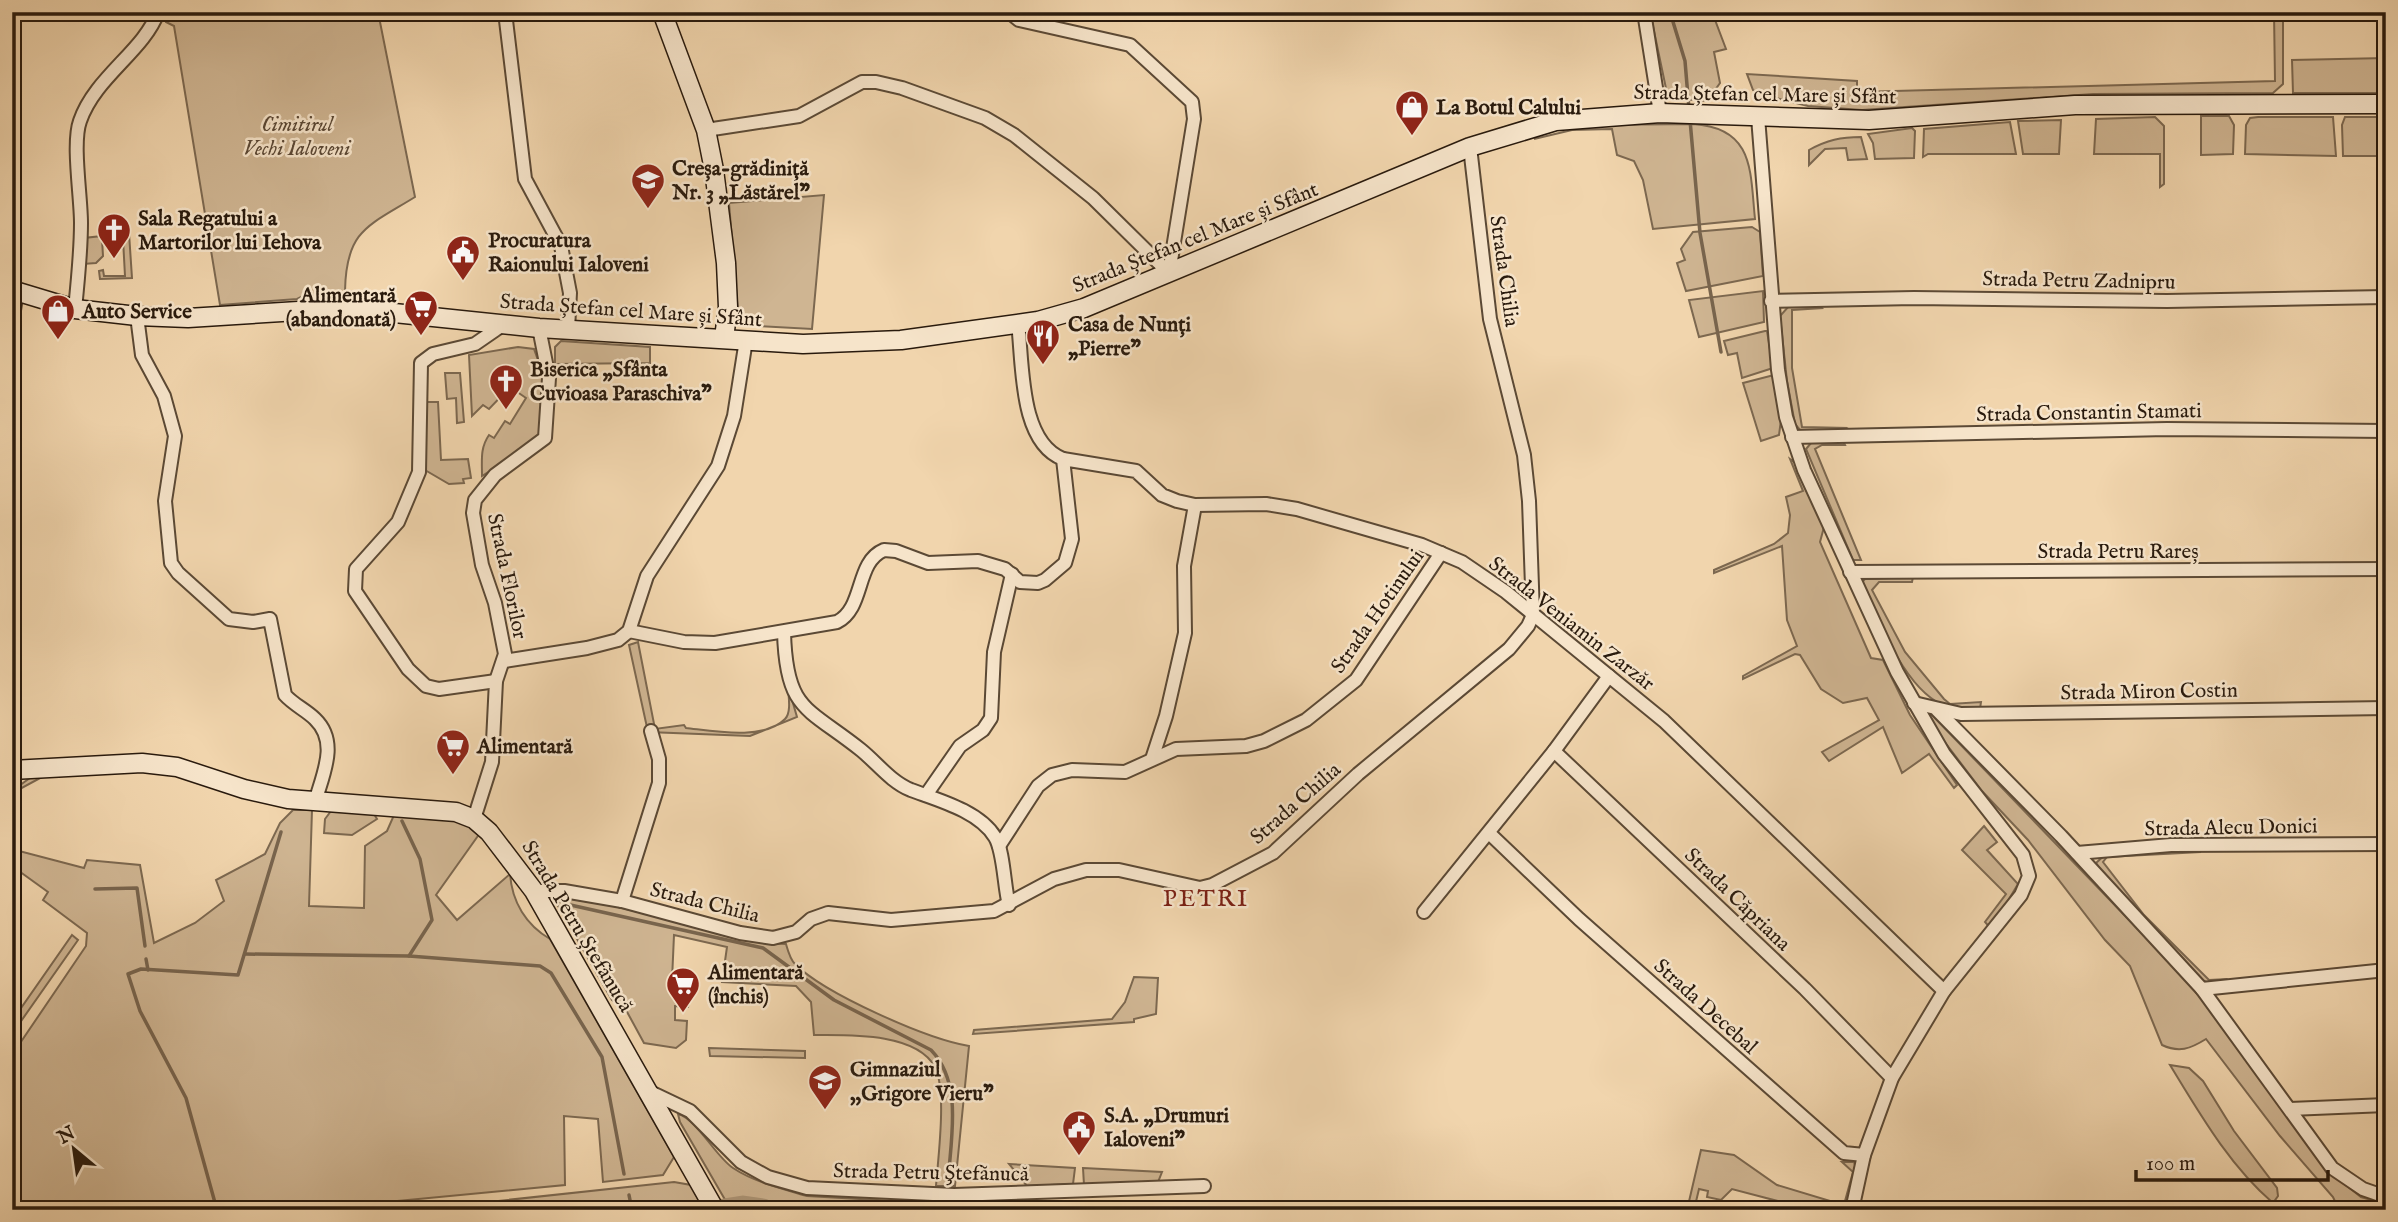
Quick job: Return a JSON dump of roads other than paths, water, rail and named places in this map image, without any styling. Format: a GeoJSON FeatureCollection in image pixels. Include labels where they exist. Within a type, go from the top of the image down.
{"type":"FeatureCollection","features":[{"type":"Feature","properties":{"kind":"main road"},"geometry":{"type":"LineString","coordinates":[[662,12],[706,130],[715,170],[726,263],[728,307],[724,338]]}},
{"type":"Feature","properties":{"kind":"main road","name":"Strada Ștefan cel Mare și Sfânt"},"geometry":{"type":"LineString","coordinates":[[15,291],[75,309],[137,316],[188,318],[346,308],[539,328],[845,344],[1018,323],[1084,309],[1470,147],[1556,121],[1667,114],[1869,120],[2083,105],[2386,104]]}},
{"type":"Feature","properties":{"kind":"main road","name":"Strada Petru Ștefănucă"},"geometry":{"type":"LineString","coordinates":[[12,769],[142,763],[177,767],[244,789],[316,802],[431,808],[474,819],[502,846],[534,891],[715,1210]]}},
{"type":"Feature","properties":{"kind":"street"},"geometry":{"type":"LineString","coordinates":[[75,309],[81,227],[77,143],[80,121],[96,92],[151,27],[158,12]]}},
{"type":"Feature","properties":{"kind":"street"},"geometry":{"type":"LineString","coordinates":[[505,12],[525,180],[561,246],[570,293],[568,329]]}},
{"type":"Feature","properties":{"kind":"street"},"geometry":{"type":"LineString","coordinates":[[1009,12],[1019,20],[1130,45],[1192,102],[1194,119],[1169,273]]}},
{"type":"Feature","properties":{"kind":"street"},"geometry":{"type":"LineString","coordinates":[[1644,12],[1667,114]]}},
{"type":"Feature","properties":{"kind":"street"},"geometry":{"type":"LineString","coordinates":[[706,130],[799,116],[862,82],[902,88],[985,118],[1014,135],[1093,198],[1169,273]]}},
{"type":"Feature","properties":{"kind":"street"},"geometry":{"type":"LineString","coordinates":[[1758,117],[1781,398],[1792,438],[1850,572],[1914,703],[1944,754],[2023,855],[2029,876],[2021,895],[1944,991],[1892,1078],[1864,1155],[1852,1210]]}},
{"type":"Feature","properties":{"kind":"street","name":"Strada Chilia"},"geometry":{"type":"LineString","coordinates":[[534,891],[564,891],[622,901],[740,933],[773,938],[796,932],[811,919],[828,913],[891,920],[977,914],[1009,905],[1054,879],[1086,870],[1119,870],[1200,888],[1212,886],[1265,857],[1286,842],[1358,774],[1501,656],[1528,626],[1533,615],[1533,553],[1524,455],[1490,319],[1470,147]]}},
{"type":"Feature","properties":{"kind":"street"},"geometry":{"type":"LineString","coordinates":[[12,323],[15,291]]}},
{"type":"Feature","properties":{"kind":"street","name":"Strada Petru Zadnipru"},"geometry":{"type":"LineString","coordinates":[[1771,301],[1913,298],[2167,301],[2386,297]]}},
{"type":"Feature","properties":{"kind":"street"},"geometry":{"type":"LineString","coordinates":[[137,316],[142,355],[164,396],[176,436],[165,501],[172,562],[178,573],[229,619],[253,622],[270,619],[285,695],[314,717],[328,737],[327,760],[316,802]]}},
{"type":"Feature","properties":{"kind":"street"},"geometry":{"type":"LineString","coordinates":[[629,631],[696,643],[744,640],[837,622],[846,617],[853,608],[870,562],[884,550],[896,551],[928,563],[978,561],[1012,574],[1020,582],[1038,583],[1056,573],[1065,563],[1072,539],[1063,459],[1043,447],[1034,432],[1027,407],[1018,323]]}},
{"type":"Feature","properties":{"kind":"street"},"geometry":{"type":"LineString","coordinates":[[496,681],[439,689],[426,686],[408,669],[355,591],[356,569],[398,522],[419,472],[421,363],[433,354],[475,344],[504,324]]}},
{"type":"Feature","properties":{"kind":"street","name":"Strada Florilor"},"geometry":{"type":"LineString","coordinates":[[474,819],[494,746],[496,681],[504,661],[500,630],[482,565],[473,513],[477,494],[486,484],[545,438],[548,378],[539,328]]}},
{"type":"Feature","properties":{"kind":"street"},"geometry":{"type":"LineString","coordinates":[[504,661],[587,648],[618,640],[629,631],[648,576],[718,466],[734,416],[746,340]]}},
{"type":"Feature","properties":{"kind":"street","name":"Strada Constantin Stamati"},"geometry":{"type":"LineString","coordinates":[[1792,438],[2167,429],[2386,431]]}},
{"type":"Feature","properties":{"kind":"street","name":"Strada Veniamin Zarzăr"},"geometry":{"type":"LineString","coordinates":[[1063,459],[1129,468],[1143,475],[1162,495],[1195,505],[1266,504],[1297,509],[1441,553],[1484,576],[1682,738],[1944,991]]}},
{"type":"Feature","properties":{"kind":"street"},"geometry":{"type":"LineString","coordinates":[[1152,760],[1172,692],[1185,633],[1184,566],[1195,505]]}},
{"type":"Feature","properties":{"kind":"street","name":"Strada Hotinului"},"geometry":{"type":"LineString","coordinates":[[999,846],[1038,786],[1052,775],[1072,770],[1125,772],[1176,749],[1246,746],[1265,741],[1306,720],[1356,680],[1441,553]]}},
{"type":"Feature","properties":{"kind":"street","name":"Strada Petru Rareș"},"geometry":{"type":"LineString","coordinates":[[1850,572],[2386,569]]}},
{"type":"Feature","properties":{"kind":"street"},"geometry":{"type":"LineString","coordinates":[[926,795],[960,746],[983,730],[991,718],[994,652],[1012,574]]}},
{"type":"Feature","properties":{"kind":"street"},"geometry":{"type":"LineString","coordinates":[[784,632],[793,689],[804,710],[858,747],[896,780],[985,826],[999,846],[1009,905]]}},
{"type":"Feature","properties":{"kind":"street"},"geometry":{"type":"LineString","coordinates":[[1424,912],[1554,751],[1609,676]]}},
{"type":"Feature","properties":{"kind":"street","name":"Strada Miron Costin"},"geometry":{"type":"LineString","coordinates":[[1914,703],[1961,713],[2386,708]]}},
{"type":"Feature","properties":{"kind":"street"},"geometry":{"type":"LineString","coordinates":[[1937,710],[2077,853],[2202,989],[2332,1168],[2355,1185],[2386,1197]]}},
{"type":"Feature","properties":{"kind":"street"},"geometry":{"type":"LineString","coordinates":[[622,901],[659,783],[659,759],[651,731]]}},
{"type":"Feature","properties":{"kind":"street","name":"Strada Căpriana"},"geometry":{"type":"LineString","coordinates":[[1554,751],[1805,989],[1892,1078]]}},
{"type":"Feature","properties":{"kind":"street","name":"Strada Decebal"},"geometry":{"type":"LineString","coordinates":[[1489,833],[1579,919],[1844,1153],[1864,1155]]}},
{"type":"Feature","properties":{"kind":"street","name":"Strada Alecu Donici"},"geometry":{"type":"LineString","coordinates":[[2077,853],[2171,845],[2386,844]]}},
{"type":"Feature","properties":{"kind":"street"},"geometry":{"type":"LineString","coordinates":[[2202,989],[2386,970]]}},
{"type":"Feature","properties":{"kind":"street","name":"Strada Petru Ştefănucă"},"geometry":{"type":"LineString","coordinates":[[648,1091],[690,1111],[741,1161],[768,1177],[807,1188],[878,1194],[954,1195],[1204,1186]]}},
{"type":"Feature","properties":{"kind":"street"},"geometry":{"type":"LineString","coordinates":[[2290,1109],[2386,1105]]}},
{"type":"Feature","properties":{"kind":"waterway"},"geometry":{"type":"LineString","coordinates":[[1670,12],[1685,61],[1689,109]]}},
{"type":"Feature","properties":{"kind":"waterway"},"geometry":{"type":"LineString","coordinates":[[1690,120],[1700,233],[1721,352]]}},
{"type":"Feature","properties":{"kind":"waterway"},"geometry":{"type":"LineString","coordinates":[[245,954],[409,956],[432,920],[420,859],[402,821]]}},
{"type":"Feature","properties":{"kind":"waterway"},"geometry":{"type":"LineString","coordinates":[[217,1210],[186,1098],[140,1011],[128,974],[141,969],[238,975],[281,832]]}},
{"type":"Feature","properties":{"kind":"waterway"},"geometry":{"type":"LineString","coordinates":[[95,889],[137,888],[145,946]]}},
{"type":"Feature","properties":{"kind":"waterway"},"geometry":{"type":"LineString","coordinates":[[566,904],[763,948],[834,1000],[931,1050],[948,1079],[951,1096],[953,1114],[948,1184]]}},
{"type":"Feature","properties":{"kind":"waterway"},"geometry":{"type":"LineString","coordinates":[[409,956],[540,966],[551,973],[602,1057],[624,1174]]}},
{"type":"Feature","properties":{"kind":"waterway"},"geometry":{"type":"LineString","coordinates":[[146,959],[148,970]]}},
{"type":"Feature","properties":{"kind":"waterway"},"geometry":{"type":"LineString","coordinates":[[629,1195],[632,1210]]}},
{"type":"Feature","properties":{"kind":"waterway"},"geometry":{"type":"LineString","coordinates":[[946,1210],[947,1206]]}},
{"type":"Feature","properties":{"kind":"waterway"},"geometry":{"type":"LineString","coordinates":[[724,1210],[743,1207],[763,1210]]}},
{"type":"Feature","properties":{"kind":"place","name":"La Botul Calului"},"geometry":{"type":"Point","coordinates":[1412,137]}},
{"type":"Feature","properties":{"kind":"place","name":"Creșa-grădiniță Nr. 3 „Lăstărel”"},"geometry":{"type":"Point","coordinates":[648,210]}},
{"type":"Feature","properties":{"kind":"place","name":"Sala Regatului a Martorilor lui Iehova"},"geometry":{"type":"Point","coordinates":[114,260]}},
{"type":"Feature","properties":{"kind":"place","name":"Procuratura Raionului Ialoveni"},"geometry":{"type":"Point","coordinates":[463,282]}},
{"type":"Feature","properties":{"kind":"place","name":"Alimentară (abandonată)"},"geometry":{"type":"Point","coordinates":[421,337]}},
{"type":"Feature","properties":{"kind":"place","name":"Auto Service"},"geometry":{"type":"Point","coordinates":[58,341]}},
{"type":"Feature","properties":{"kind":"place","name":"Casa de Nunți „Pierre”"},"geometry":{"type":"Point","coordinates":[1043,366]}},
{"type":"Feature","properties":{"kind":"place","name":"Biserica „Sfânta Cuvioasa Paraschiva”"},"geometry":{"type":"Point","coordinates":[506,411]}},
{"type":"Feature","properties":{"kind":"place","name":"Alimentară"},"geometry":{"type":"Point","coordinates":[453,776]}},
{"type":"Feature","properties":{"kind":"place","name":"Alimentară (închis)"},"geometry":{"type":"Point","coordinates":[683,1014]}},
{"type":"Feature","properties":{"kind":"place","name":"Gimnaziul ,,Grigore Vieru\""},"geometry":{"type":"Point","coordinates":[825,1111]}},
{"type":"Feature","properties":{"kind":"place","name":"S.A. „Drumuri Ialoveni”"},"geometry":{"type":"Point","coordinates":[1079,1157]}},
{"type":"Feature","properties":{"kind":"district","name":"PETRI"},"geometry":{"type":"Point","coordinates":[1206,898]}},
{"type":"Feature","properties":{"kind":"park label","name":"Cimitirul Vechi Ialoveni"},"geometry":{"type":"Point","coordinates":[297,136]}}]}
